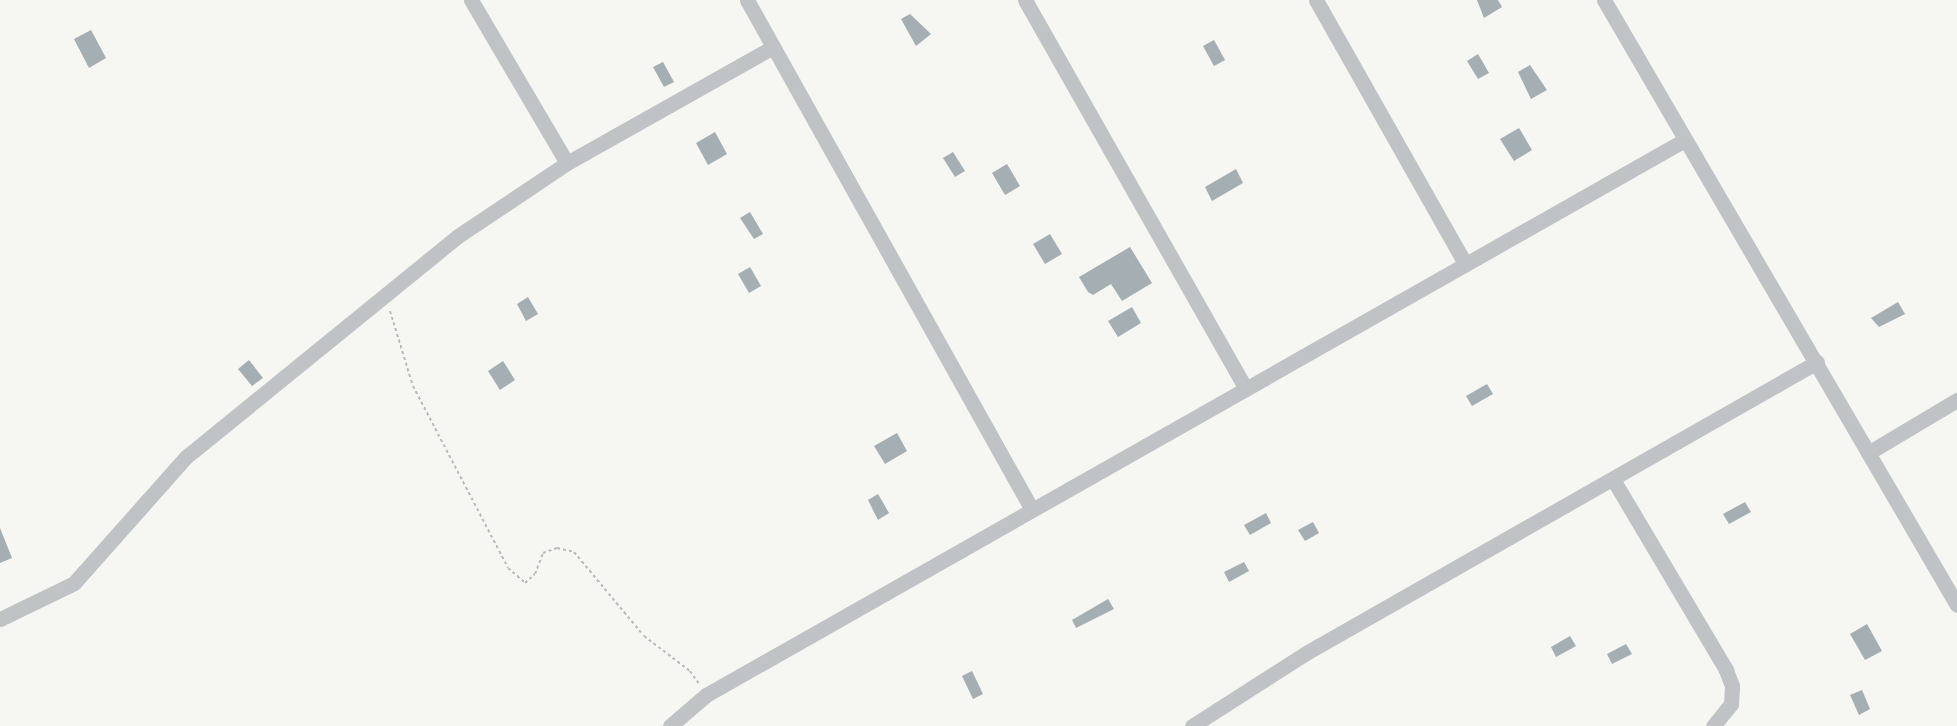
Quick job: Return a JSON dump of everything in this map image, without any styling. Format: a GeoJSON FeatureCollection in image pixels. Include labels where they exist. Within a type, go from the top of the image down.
{"type":"FeatureCollection","features":[{"type":"Feature","properties":{"kind":"street"},"geometry":{"type":"LineString","coordinates":[[471,0],[567,164]]}},
{"type":"Feature","properties":{"kind":"street"},"geometry":{"type":"LineString","coordinates":[[747,0],[1031,508]]}},
{"type":"Feature","properties":{"kind":"street"},"geometry":{"type":"LineString","coordinates":[[1024,0],[1246,389]]}},
{"type":"Feature","properties":{"kind":"street"},"geometry":{"type":"LineString","coordinates":[[1316,0],[1465,263]]}},
{"type":"Feature","properties":{"kind":"street"},"geometry":{"type":"LineString","coordinates":[[1604,0],[1683,141],[1726,204],[1957,605]]}},
{"type":"Feature","properties":{"kind":"street"},"geometry":{"type":"LineString","coordinates":[[0,619],[74,584],[186,457],[384,294],[489,213],[567,164],[773,47]]}},
{"type":"Feature","properties":{"kind":"street"},"geometry":{"type":"LineString","coordinates":[[670,726],[706,695],[1031,508],[1683,141]]}},
{"type":"Feature","properties":{"kind":"street"},"geometry":{"type":"LineString","coordinates":[[1192,726],[1306,653],[1614,481],[1817,362]]}},
{"type":"Feature","properties":{"kind":"street"},"geometry":{"type":"LineString","coordinates":[[1868,453],[1957,400]]}},
{"type":"Feature","properties":{"kind":"street"},"geometry":{"type":"LineString","coordinates":[[1614,481],[1726,670],[1732,686],[1729,720],[1713,726]]}},
{"type":"Feature","properties":{"kind":"path"},"geometry":{"type":"LineString","coordinates":[[384,294],[413,386],[508,568],[525,583],[535,574],[543,553],[557,548],[574,552],[644,636],[690,671],[706,695]]}},
{"type":"Feature","properties":{"kind":"building"},"geometry":{"type":"Polygon","coordinates":[[[1477,0],[1498,0],[1502,7],[1484,18],[1477,0]]]}},
{"type":"Feature","properties":{"kind":"building"},"geometry":{"type":"Polygon","coordinates":[[[910,14],[931,34],[916,46],[901,19],[910,14]]]}},
{"type":"Feature","properties":{"kind":"building"},"geometry":{"type":"Polygon","coordinates":[[[91,30],[106,58],[89,68],[74,39],[91,30]]]}},
{"type":"Feature","properties":{"kind":"building"},"geometry":{"type":"Polygon","coordinates":[[[1214,40],[1225,60],[1214,66],[1203,46],[1214,40]]]}},
{"type":"Feature","properties":{"kind":"building"},"geometry":{"type":"Polygon","coordinates":[[[1478,54],[1489,73],[1478,79],[1467,61],[1478,54]]]}},
{"type":"Feature","properties":{"kind":"building"},"geometry":{"type":"Polygon","coordinates":[[[663,62],[674,82],[664,87],[653,67],[663,62]]]}},
{"type":"Feature","properties":{"kind":"building"},"geometry":{"type":"Polygon","coordinates":[[[1530,65],[1547,90],[1531,99],[1518,72],[1530,65]]]}},
{"type":"Feature","properties":{"kind":"building"},"geometry":{"type":"Polygon","coordinates":[[[1519,128],[1532,150],[1514,161],[1500,139],[1519,128]]]}},
{"type":"Feature","properties":{"kind":"building"},"geometry":{"type":"Polygon","coordinates":[[[715,132],[727,154],[708,165],[696,143],[715,132]]]}},
{"type":"Feature","properties":{"kind":"building"},"geometry":{"type":"Polygon","coordinates":[[[953,152],[965,171],[955,177],[943,158],[953,152]]]}},
{"type":"Feature","properties":{"kind":"building"},"geometry":{"type":"Polygon","coordinates":[[[1007,164],[1020,186],[1005,195],[992,173],[1007,164]]]}},
{"type":"Feature","properties":{"kind":"building"},"geometry":{"type":"Polygon","coordinates":[[[1236,169],[1243,183],[1212,201],[1205,187],[1236,169]]]}},
{"type":"Feature","properties":{"kind":"building"},"geometry":{"type":"Polygon","coordinates":[[[750,212],[763,234],[754,239],[740,218],[750,212]]]}},
{"type":"Feature","properties":{"kind":"building"},"geometry":{"type":"Polygon","coordinates":[[[1050,234],[1062,254],[1045,264],[1033,244],[1050,234]]]}},
{"type":"Feature","properties":{"kind":"building"},"geometry":{"type":"Polygon","coordinates":[[[1130,247],[1152,283],[1122,301],[1111,284],[1093,295],[1088,292],[1079,277],[1130,247]]]}},
{"type":"Feature","properties":{"kind":"building"},"geometry":{"type":"Polygon","coordinates":[[[750,267],[761,286],[749,293],[738,274],[750,267]]]}},
{"type":"Feature","properties":{"kind":"building"},"geometry":{"type":"Polygon","coordinates":[[[528,297],[538,314],[526,321],[517,304],[528,297]]]}},
{"type":"Feature","properties":{"kind":"building"},"geometry":{"type":"Polygon","coordinates":[[[1898,302],[1905,314],[1879,327],[1871,318],[1898,302]]]}},
{"type":"Feature","properties":{"kind":"building"},"geometry":{"type":"Polygon","coordinates":[[[1132,307],[1141,323],[1118,337],[1108,321],[1132,307]]]}},
{"type":"Feature","properties":{"kind":"building"},"geometry":{"type":"Polygon","coordinates":[[[249,360],[263,378],[252,386],[238,369],[249,360]]]}},
{"type":"Feature","properties":{"kind":"building"},"geometry":{"type":"Polygon","coordinates":[[[503,361],[515,380],[500,390],[488,371],[503,361]]]}},
{"type":"Feature","properties":{"kind":"building"},"geometry":{"type":"Polygon","coordinates":[[[1487,384],[1493,394],[1472,406],[1466,396],[1487,384]]]}},
{"type":"Feature","properties":{"kind":"building"},"geometry":{"type":"Polygon","coordinates":[[[897,433],[907,451],[885,464],[874,446],[897,433]]]}},
{"type":"Feature","properties":{"kind":"building"},"geometry":{"type":"Polygon","coordinates":[[[878,494],[889,513],[878,520],[868,500],[878,494]]]}},
{"type":"Feature","properties":{"kind":"building"},"geometry":{"type":"Polygon","coordinates":[[[1745,502],[1751,512],[1729,524],[1723,514],[1745,502]]]}},
{"type":"Feature","properties":{"kind":"building"},"geometry":{"type":"Polygon","coordinates":[[[1266,513],[1271,523],[1250,535],[1244,525],[1266,513]]]}},
{"type":"Feature","properties":{"kind":"building"},"geometry":{"type":"Polygon","coordinates":[[[1313,522],[1319,533],[1305,541],[1298,530],[1313,522]]]}},
{"type":"Feature","properties":{"kind":"building"},"geometry":{"type":"Polygon","coordinates":[[[0,528],[12,558],[0,563],[0,528]]]}},
{"type":"Feature","properties":{"kind":"building"},"geometry":{"type":"Polygon","coordinates":[[[1244,562],[1249,571],[1229,582],[1224,572],[1244,562]]]}},
{"type":"Feature","properties":{"kind":"building"},"geometry":{"type":"Polygon","coordinates":[[[1108,599],[1114,609],[1076,628],[1072,620],[1108,599]]]}},
{"type":"Feature","properties":{"kind":"building"},"geometry":{"type":"Polygon","coordinates":[[[1867,624],[1882,651],[1865,660],[1850,634],[1867,624]]]}},
{"type":"Feature","properties":{"kind":"building"},"geometry":{"type":"Polygon","coordinates":[[[1570,636],[1576,646],[1556,657],[1551,647],[1570,636]]]}},
{"type":"Feature","properties":{"kind":"building"},"geometry":{"type":"Polygon","coordinates":[[[1626,644],[1632,654],[1612,664],[1607,654],[1626,644]]]}},
{"type":"Feature","properties":{"kind":"building"},"geometry":{"type":"Polygon","coordinates":[[[972,671],[983,694],[973,699],[962,676],[972,671]]]}},
{"type":"Feature","properties":{"kind":"building"},"geometry":{"type":"Polygon","coordinates":[[[1862,690],[1870,709],[1859,715],[1850,695],[1862,690]]]}}]}
